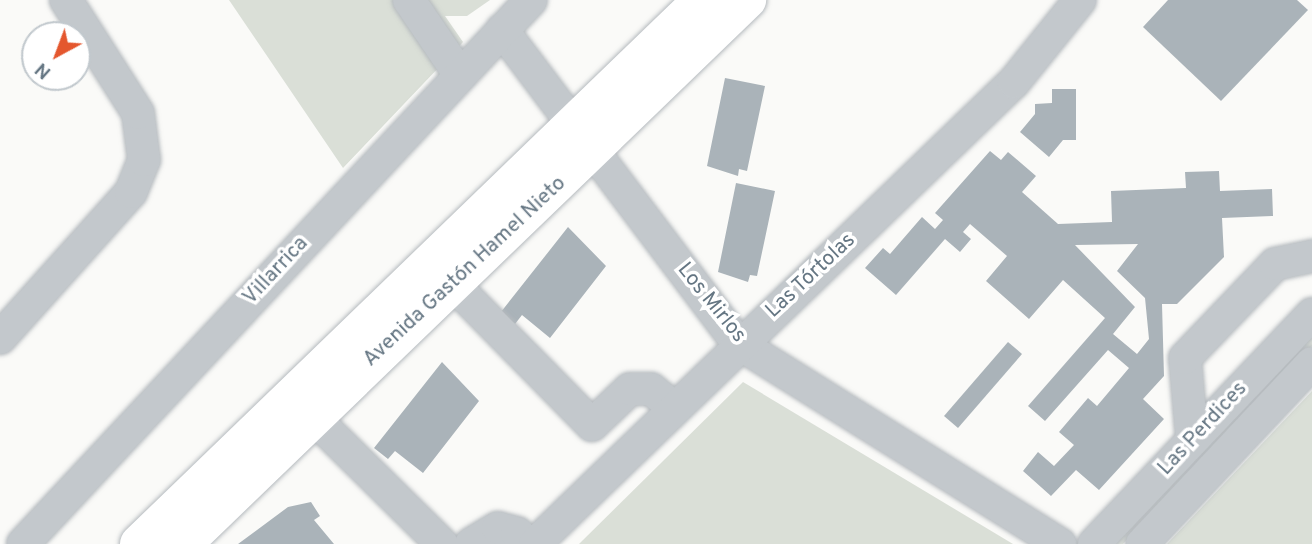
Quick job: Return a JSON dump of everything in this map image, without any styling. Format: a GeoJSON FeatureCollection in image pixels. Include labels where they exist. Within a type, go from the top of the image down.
{"type":"FeatureCollection","features":[{"type":"Feature","properties":{"kind":"main road","name":"Avenida Gastón Hamel Nieto"},"geometry":{"type":"LineString","coordinates":[[184,544],[453,284],[584,138],[702,0]]}},
{"type":"Feature","properties":{"kind":"main road","name":"Avenida Gastón Hamel Nieto"},"geometry":{"type":"LineString","coordinates":[[139,544],[584,138],[747,0]]}},
{"type":"Feature","properties":{"kind":"street"},"geometry":{"type":"LineString","coordinates":[[0,338],[131,192],[144,160],[138,113],[66,0]]}},
{"type":"Feature","properties":{"kind":"street"},"geometry":{"type":"LineString","coordinates":[[409,0],[460,75]]}},
{"type":"Feature","properties":{"kind":"street","name":"Villarrica"},"geometry":{"type":"LineString","coordinates":[[23,544],[531,0]]}},
{"type":"Feature","properties":{"kind":"street","name":"Las Tórtolas"},"geometry":{"type":"LineString","coordinates":[[535,544],[738,343],[1014,82],[1080,0]]}},
{"type":"Feature","properties":{"kind":"street","name":"Los Mirlos"},"geometry":{"type":"LineString","coordinates":[[502,30],[738,343],[1060,544]]}},
{"type":"Feature","properties":{"kind":"street"},"geometry":{"type":"LineString","coordinates":[[1192,439],[1185,358],[1275,264],[1312,256]]}},
{"type":"Feature","properties":{"kind":"street"},"geometry":{"type":"LineString","coordinates":[[453,284],[592,425],[630,389],[660,393],[673,407]]}},
{"type":"Feature","properties":{"kind":"street","name":"Las Perdices"},"geometry":{"type":"LineString","coordinates":[[1094,544],[1312,314]]}},
{"type":"Feature","properties":{"kind":"street","name":"Las Perdices"},"geometry":{"type":"LineString","coordinates":[[1142,544],[1312,363]]}},
{"type":"Feature","properties":{"kind":"street"},"geometry":{"type":"LineString","coordinates":[[313,417],[442,544]]}},
{"type":"Feature","properties":{"kind":"street"},"geometry":{"type":"LineString","coordinates":[[471,544],[498,528],[517,533],[528,544]]}},
{"type":"Feature","properties":{"kind":"shaded area"},"geometry":{"type":"Polygon","coordinates":[[[229,0],[490,0],[467,16],[445,16],[463,42],[343,168],[229,0]]]}},
{"type":"Feature","properties":{"kind":"shaded area"},"geometry":{"type":"Polygon","coordinates":[[[1312,329],[1312,346],[1123,544],[1108,544],[1312,329]]]}},
{"type":"Feature","properties":{"kind":"shaded area"},"geometry":{"type":"Polygon","coordinates":[[[743,382],[1013,544],[579,544],[743,382]]]}},
{"type":"Feature","properties":{"kind":"shaded area"},"geometry":{"type":"Polygon","coordinates":[[[1312,391],[1312,544],[1167,544],[1312,391]]]}},
{"type":"Feature","properties":{"kind":"building"},"geometry":{"type":"Polygon","coordinates":[[[1168,0],[1297,0],[1308,10],[1221,101],[1143,27],[1168,0]]]}},
{"type":"Feature","properties":{"kind":"building"},"geometry":{"type":"Polygon","coordinates":[[[725,78],[765,86],[747,171],[739,169],[738,176],[707,166],[725,78]]]}},
{"type":"Feature","properties":{"kind":"building"},"geometry":{"type":"Polygon","coordinates":[[[1052,89],[1076,89],[1076,140],[1063,140],[1049,157],[1020,132],[1035,114],[1035,104],[1052,103],[1052,89]]]}},
{"type":"Feature","properties":{"kind":"building"},"geometry":{"type":"Polygon","coordinates":[[[990,151],[1001,160],[1008,152],[1036,176],[1022,192],[1058,224],[1112,222],[1111,191],[1186,188],[1185,172],[1219,171],[1220,191],[1272,189],[1273,216],[1222,218],[1224,257],[1177,304],[1162,304],[1164,376],[1143,399],[1164,419],[1099,490],[1076,470],[1051,496],[1023,471],[1038,452],[1054,466],[1074,445],[1059,432],[1088,398],[1097,406],[1129,368],[1108,350],[1045,421],[1028,406],[1105,318],[1063,280],[1029,319],[986,281],[1007,256],[970,224],[963,232],[971,239],[960,252],[945,239],[896,295],[865,268],[883,248],[890,254],[922,217],[935,229],[943,220],[935,213],[990,151]],[[1138,244],[1075,245],[1135,307],[1113,334],[1137,354],[1149,339],[1145,298],[1117,271],[1138,244]]]}},
{"type":"Feature","properties":{"kind":"building"},"geometry":{"type":"Polygon","coordinates":[[[736,183],[775,191],[757,276],[750,275],[748,282],[718,272],[736,183]]]}},
{"type":"Feature","properties":{"kind":"building"},"geometry":{"type":"Polygon","coordinates":[[[568,227],[606,266],[550,338],[522,315],[515,324],[501,312],[568,227]]]}},
{"type":"Feature","properties":{"kind":"building"},"geometry":{"type":"Polygon","coordinates":[[[1008,342],[1022,354],[958,428],[944,416],[1008,342]]]}},
{"type":"Feature","properties":{"kind":"building"},"geometry":{"type":"Polygon","coordinates":[[[442,362],[479,401],[423,473],[395,451],[388,459],[374,448],[442,362]]]}},
{"type":"Feature","properties":{"kind":"building"},"geometry":{"type":"Polygon","coordinates":[[[311,502],[320,516],[314,520],[334,544],[238,544],[288,507],[311,502]]]}}]}
